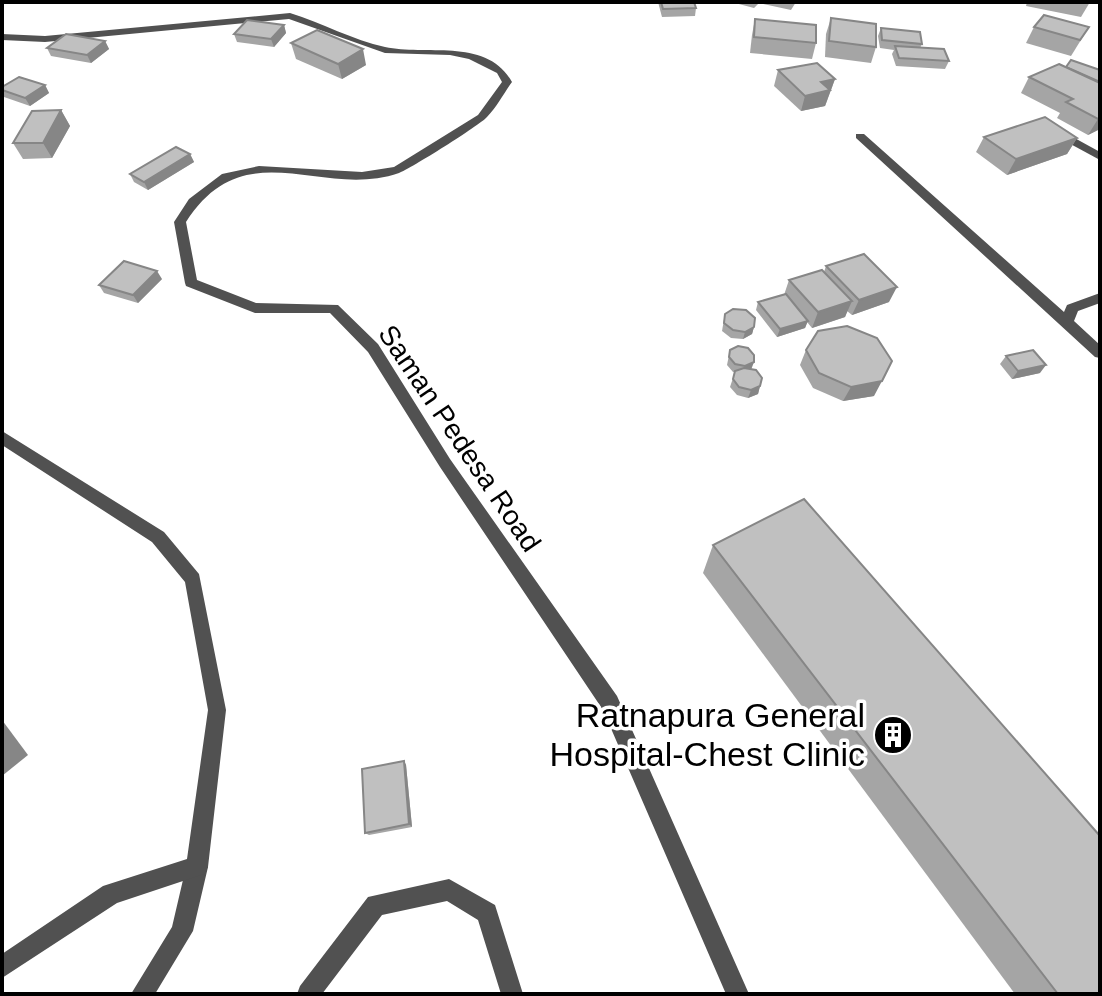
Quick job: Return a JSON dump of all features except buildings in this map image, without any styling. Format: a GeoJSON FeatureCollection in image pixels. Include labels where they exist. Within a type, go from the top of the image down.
{"type":"FeatureCollection","features":[{"type":"Feature","properties":{"kind":"street","name":"Saman Pedesa Road"},"geometry":{"type":"LineString","coordinates":[[2,37],[45,39],[290,16],[385,50],[450,52],[472,57],[501,71],[507,82],[482,117],[397,170],[362,175],[259,169],[226,176],[193,202],[180,222],[191,283],[255,308],[333,308],[373,348],[445,463],[610,703],[738,994]]}},
{"type":"Feature","properties":{"kind":"street"},"geometry":{"type":"LineString","coordinates":[[1040,123],[1100,157]]}},
{"type":"Feature","properties":{"kind":"street"},"geometry":{"type":"LineString","coordinates":[[860,136],[1100,353]]}},
{"type":"Feature","properties":{"kind":"street"},"geometry":{"type":"LineString","coordinates":[[1067,322],[1072,308],[1100,298]]}},
{"type":"Feature","properties":{"kind":"street"},"geometry":{"type":"LineString","coordinates":[[2,437],[158,537],[193,579],[217,710],[197,867],[182,931],[142,994]]}},
{"type":"Feature","properties":{"kind":"street"},"geometry":{"type":"LineString","coordinates":[[2,967],[111,894],[197,867]]}},
{"type":"Feature","properties":{"kind":"street"},"geometry":{"type":"LineString","coordinates":[[308,994],[376,905],[449,890],[487,913],[512,994]]}},
{"type":"Feature","properties":{"kind":"place","name":"Ratnapura General Hospital-Chest Clinic"},"geometry":{"type":"Point","coordinates":[893,735]}}]}
